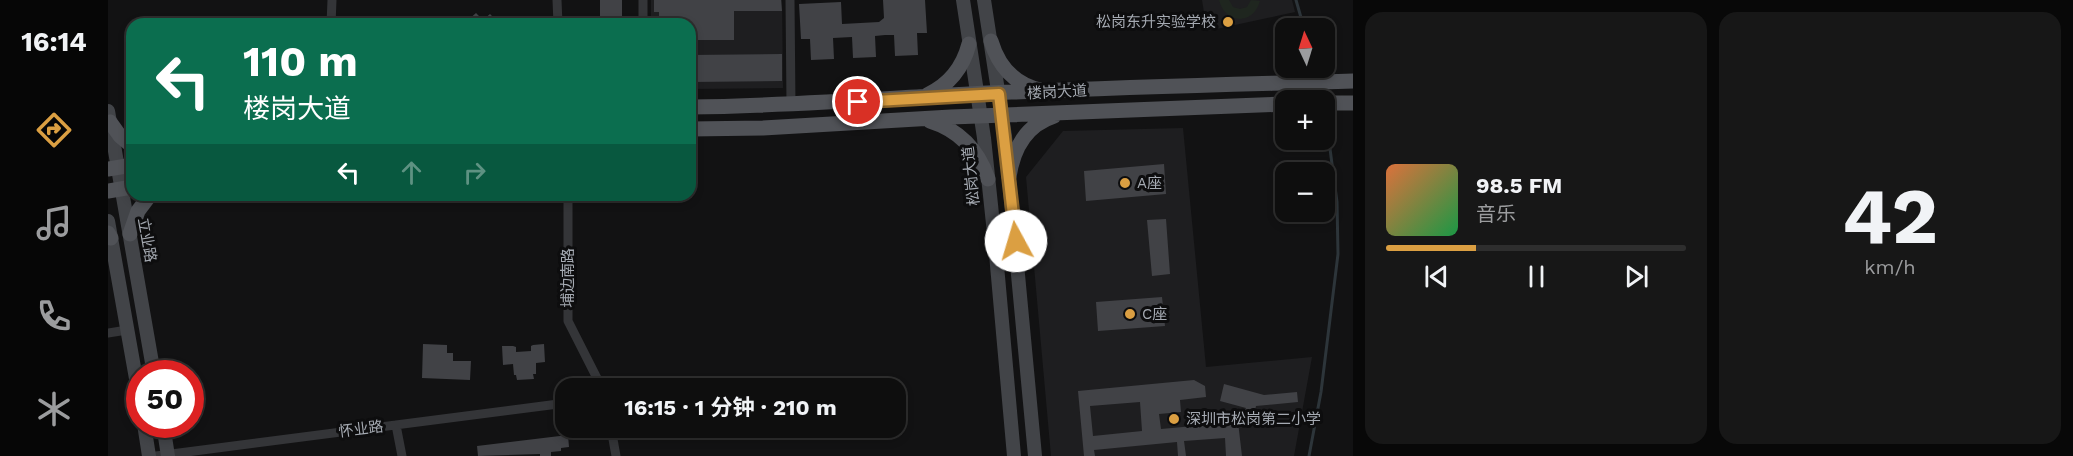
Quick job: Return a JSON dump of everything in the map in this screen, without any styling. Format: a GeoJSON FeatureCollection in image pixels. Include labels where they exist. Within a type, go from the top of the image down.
{"type":"FeatureCollection","features":[{"type":"Feature","properties":{"kind":"main road","name":"松岗大道"},"geometry":{"type":"LineString","coordinates":[[963,0],[988,179],[1014,456]]}},
{"type":"Feature","properties":{"kind":"main road"},"geometry":{"type":"LineString","coordinates":[[984,0],[1010,177],[1035,456]]}},
{"type":"Feature","properties":{"kind":"main road"},"geometry":{"type":"LineString","coordinates":[[991,40],[1002,66],[1017,80],[1036,89],[1063,91]]}},
{"type":"Feature","properties":{"kind":"main road"},"geometry":{"type":"LineString","coordinates":[[921,97],[938,89],[953,77],[963,62],[969,44]]}},
{"type":"Feature","properties":{"kind":"main road","name":"楼岗大道"},"geometry":{"type":"LineString","coordinates":[[696,107],[791,105],[977,94],[1353,81]]}},
{"type":"Feature","properties":{"kind":"main road"},"geometry":{"type":"LineString","coordinates":[[1335,103],[1353,103]]}},
{"type":"Feature","properties":{"kind":"main road","name":"楼岗大道"},"geometry":{"type":"LineString","coordinates":[[696,129],[792,127],[1002,115],[1275,105]]}},
{"type":"Feature","properties":{"kind":"main road"},"geometry":{"type":"LineString","coordinates":[[1010,177],[1011,161],[1025,134],[1037,124],[1066,113]]}},
{"type":"Feature","properties":{"kind":"main road"},"geometry":{"type":"LineString","coordinates":[[109,117],[120,136],[126,141]]}},
{"type":"Feature","properties":{"kind":"main road","name":"立业路"},"geometry":{"type":"LineString","coordinates":[[109,117],[152,360]]}},
{"type":"Feature","properties":{"kind":"main road"},"geometry":{"type":"LineString","coordinates":[[921,119],[939,124],[964,139],[981,162],[988,179]]}},
{"type":"Feature","properties":{"kind":"main road"},"geometry":{"type":"LineString","coordinates":[[130,234],[138,211],[146,201]]}},
{"type":"Feature","properties":{"kind":"main road"},"geometry":{"type":"LineString","coordinates":[[108,221],[132,360]]}},
{"type":"Feature","properties":{"kind":"main road"},"geometry":{"type":"LineString","coordinates":[[146,438],[149,456]]}},
{"type":"Feature","properties":{"kind":"main road"},"geometry":{"type":"LineString","coordinates":[[163,438],[164,455]]}},
{"type":"Feature","properties":{"kind":"street"},"geometry":{"type":"LineString","coordinates":[[331,18],[332,0]]}},
{"type":"Feature","properties":{"kind":"street"},"geometry":{"type":"LineString","coordinates":[[557,0],[558,18]]}},
{"type":"Feature","properties":{"kind":"street"},"geometry":{"type":"LineString","coordinates":[[643,0],[643,18]]}},
{"type":"Feature","properties":{"kind":"street"},"geometry":{"type":"LineString","coordinates":[[790,0],[791,105]]}},
{"type":"Feature","properties":{"kind":"street","name":"埔边南路"},"geometry":{"type":"LineString","coordinates":[[568,201],[568,321],[597,378]]}},
{"type":"Feature","properties":{"kind":"street"},"geometry":{"type":"LineString","coordinates":[[108,333],[127,330]]}},
{"type":"Feature","properties":{"kind":"street","name":"怀业路"},"geometry":{"type":"LineString","coordinates":[[164,455],[555,404]]}},
{"type":"Feature","properties":{"kind":"street"},"geometry":{"type":"LineString","coordinates":[[396,425],[402,456]]}},
{"type":"Feature","properties":{"kind":"street"},"geometry":{"type":"LineString","coordinates":[[613,438],[616,456]]}},
{"type":"Feature","properties":{"kind":"shaded area"},"geometry":{"type":"Polygon","coordinates":[[[651,0],[782,0],[783,88],[696,89],[696,18],[651,18],[651,0]]]}},
{"type":"Feature","properties":{"kind":"shaded area","name":"松岗东升实验学校"},"geometry":{"type":"Polygon","coordinates":[[[1202,0],[1292,0],[1295,12],[1207,31],[1202,0]]]}},
{"type":"Feature","properties":{"kind":"shaded area"},"geometry":{"type":"Polygon","coordinates":[[[1219,0],[1229,0],[1233,7],[1240,9],[1247,7],[1251,0],[1260,1],[1251,15],[1239,19],[1227,14],[1219,0]]]}},
{"type":"Feature","properties":{"kind":"shaded area"},"geometry":{"type":"Polygon","coordinates":[[[1183,128],[1206,367],[1312,357],[1294,456],[1051,456],[1026,177],[1063,131],[1183,128]]]}},
{"type":"Feature","properties":{"kind":"building"},"geometry":{"type":"Polygon","coordinates":[[[600,0],[622,0],[622,18],[600,18],[600,0]]]}},
{"type":"Feature","properties":{"kind":"building"},"geometry":{"type":"Polygon","coordinates":[[[654,0],[781,0],[782,11],[734,11],[734,40],[696,40],[696,18],[659,18],[659,12],[654,12],[654,0]]]}},
{"type":"Feature","properties":{"kind":"building"},"geometry":{"type":"Polygon","coordinates":[[[883,0],[925,0],[927,33],[917,33],[918,55],[895,56],[894,35],[885,35],[875,36],[876,57],[853,58],[852,37],[833,38],[834,59],[811,60],[810,39],[801,39],[799,4],[841,2],[842,24],[879,22],[884,18],[883,0]]]}},
{"type":"Feature","properties":{"kind":"building"},"geometry":{"type":"Polygon","coordinates":[[[476,13],[481,18],[470,18],[476,13]]]}},
{"type":"Feature","properties":{"kind":"building"},"geometry":{"type":"Polygon","coordinates":[[[782,54],[782,81],[696,82],[696,55],[782,54]]]}},
{"type":"Feature","properties":{"kind":"building","name":"A座"},"geometry":{"type":"Polygon","coordinates":[[[1164,164],[1166,194],[1086,201],[1084,171],[1164,164]]]}},
{"type":"Feature","properties":{"kind":"building"},"geometry":{"type":"Polygon","coordinates":[[[1166,219],[1170,274],[1152,276],[1147,220],[1166,219]]]}},
{"type":"Feature","properties":{"kind":"building","name":"C座"},"geometry":{"type":"Polygon","coordinates":[[[1162,297],[1165,326],[1098,331],[1096,302],[1162,297]]]}},
{"type":"Feature","properties":{"kind":"building"},"geometry":{"type":"Polygon","coordinates":[[[423,344],[447,345],[447,353],[453,353],[453,361],[471,361],[470,380],[422,378],[423,344]]]}},
{"type":"Feature","properties":{"kind":"building"},"geometry":{"type":"Polygon","coordinates":[[[544,344],[545,362],[536,363],[534,379],[517,380],[513,364],[503,365],[502,346],[516,347],[516,352],[531,351],[531,346],[544,344]]]}},
{"type":"Feature","properties":{"kind":"building"},"geometry":{"type":"Polygon","coordinates":[[[1194,380],[1205,386],[1206,397],[1180,400],[1181,412],[1159,414],[1161,429],[1238,422],[1242,456],[1226,456],[1225,438],[1184,441],[1186,456],[1178,456],[1177,442],[1094,450],[1095,456],[1084,456],[1078,391],[1194,380]],[[1140,402],[1090,406],[1093,436],[1142,431],[1140,402]]]}},
{"type":"Feature","properties":{"kind":"building"},"geometry":{"type":"Polygon","coordinates":[[[1224,384],[1264,395],[1297,392],[1298,402],[1256,406],[1254,415],[1244,413],[1246,408],[1220,401],[1224,384]]]}},
{"type":"Feature","properties":{"kind":"building"},"geometry":{"type":"Polygon","coordinates":[[[555,437],[568,438],[569,447],[551,452],[551,456],[540,456],[540,454],[478,456],[477,446],[555,437]]]}},
{"type":"Feature","properties":{"kind":"waterway"},"geometry":{"type":"LineString","coordinates":[[1296,0],[1301,18]]}},
{"type":"Feature","properties":{"kind":"waterway"},"geometry":{"type":"LineString","coordinates":[[1309,456],[1321,392],[1338,254],[1337,202],[1330,150]]}},
{"type":"Feature","properties":{"kind":"place","name":"松岗东升实验学校"},"geometry":{"type":"Point","coordinates":[1228,22]}},
{"type":"Feature","properties":{"kind":"place","name":"A座"},"geometry":{"type":"Point","coordinates":[1125,183]}},
{"type":"Feature","properties":{"kind":"place","name":"C座"},"geometry":{"type":"Point","coordinates":[1130,314]}},
{"type":"Feature","properties":{"kind":"place","name":"深圳市松岗第二小学"},"geometry":{"type":"Point","coordinates":[1174,419]}},
{"type":"Feature","properties":{"kind":"route"},"geometry":{"type":"LineString","coordinates":[[858,102],[999,94],[1016,241]]}}]}
